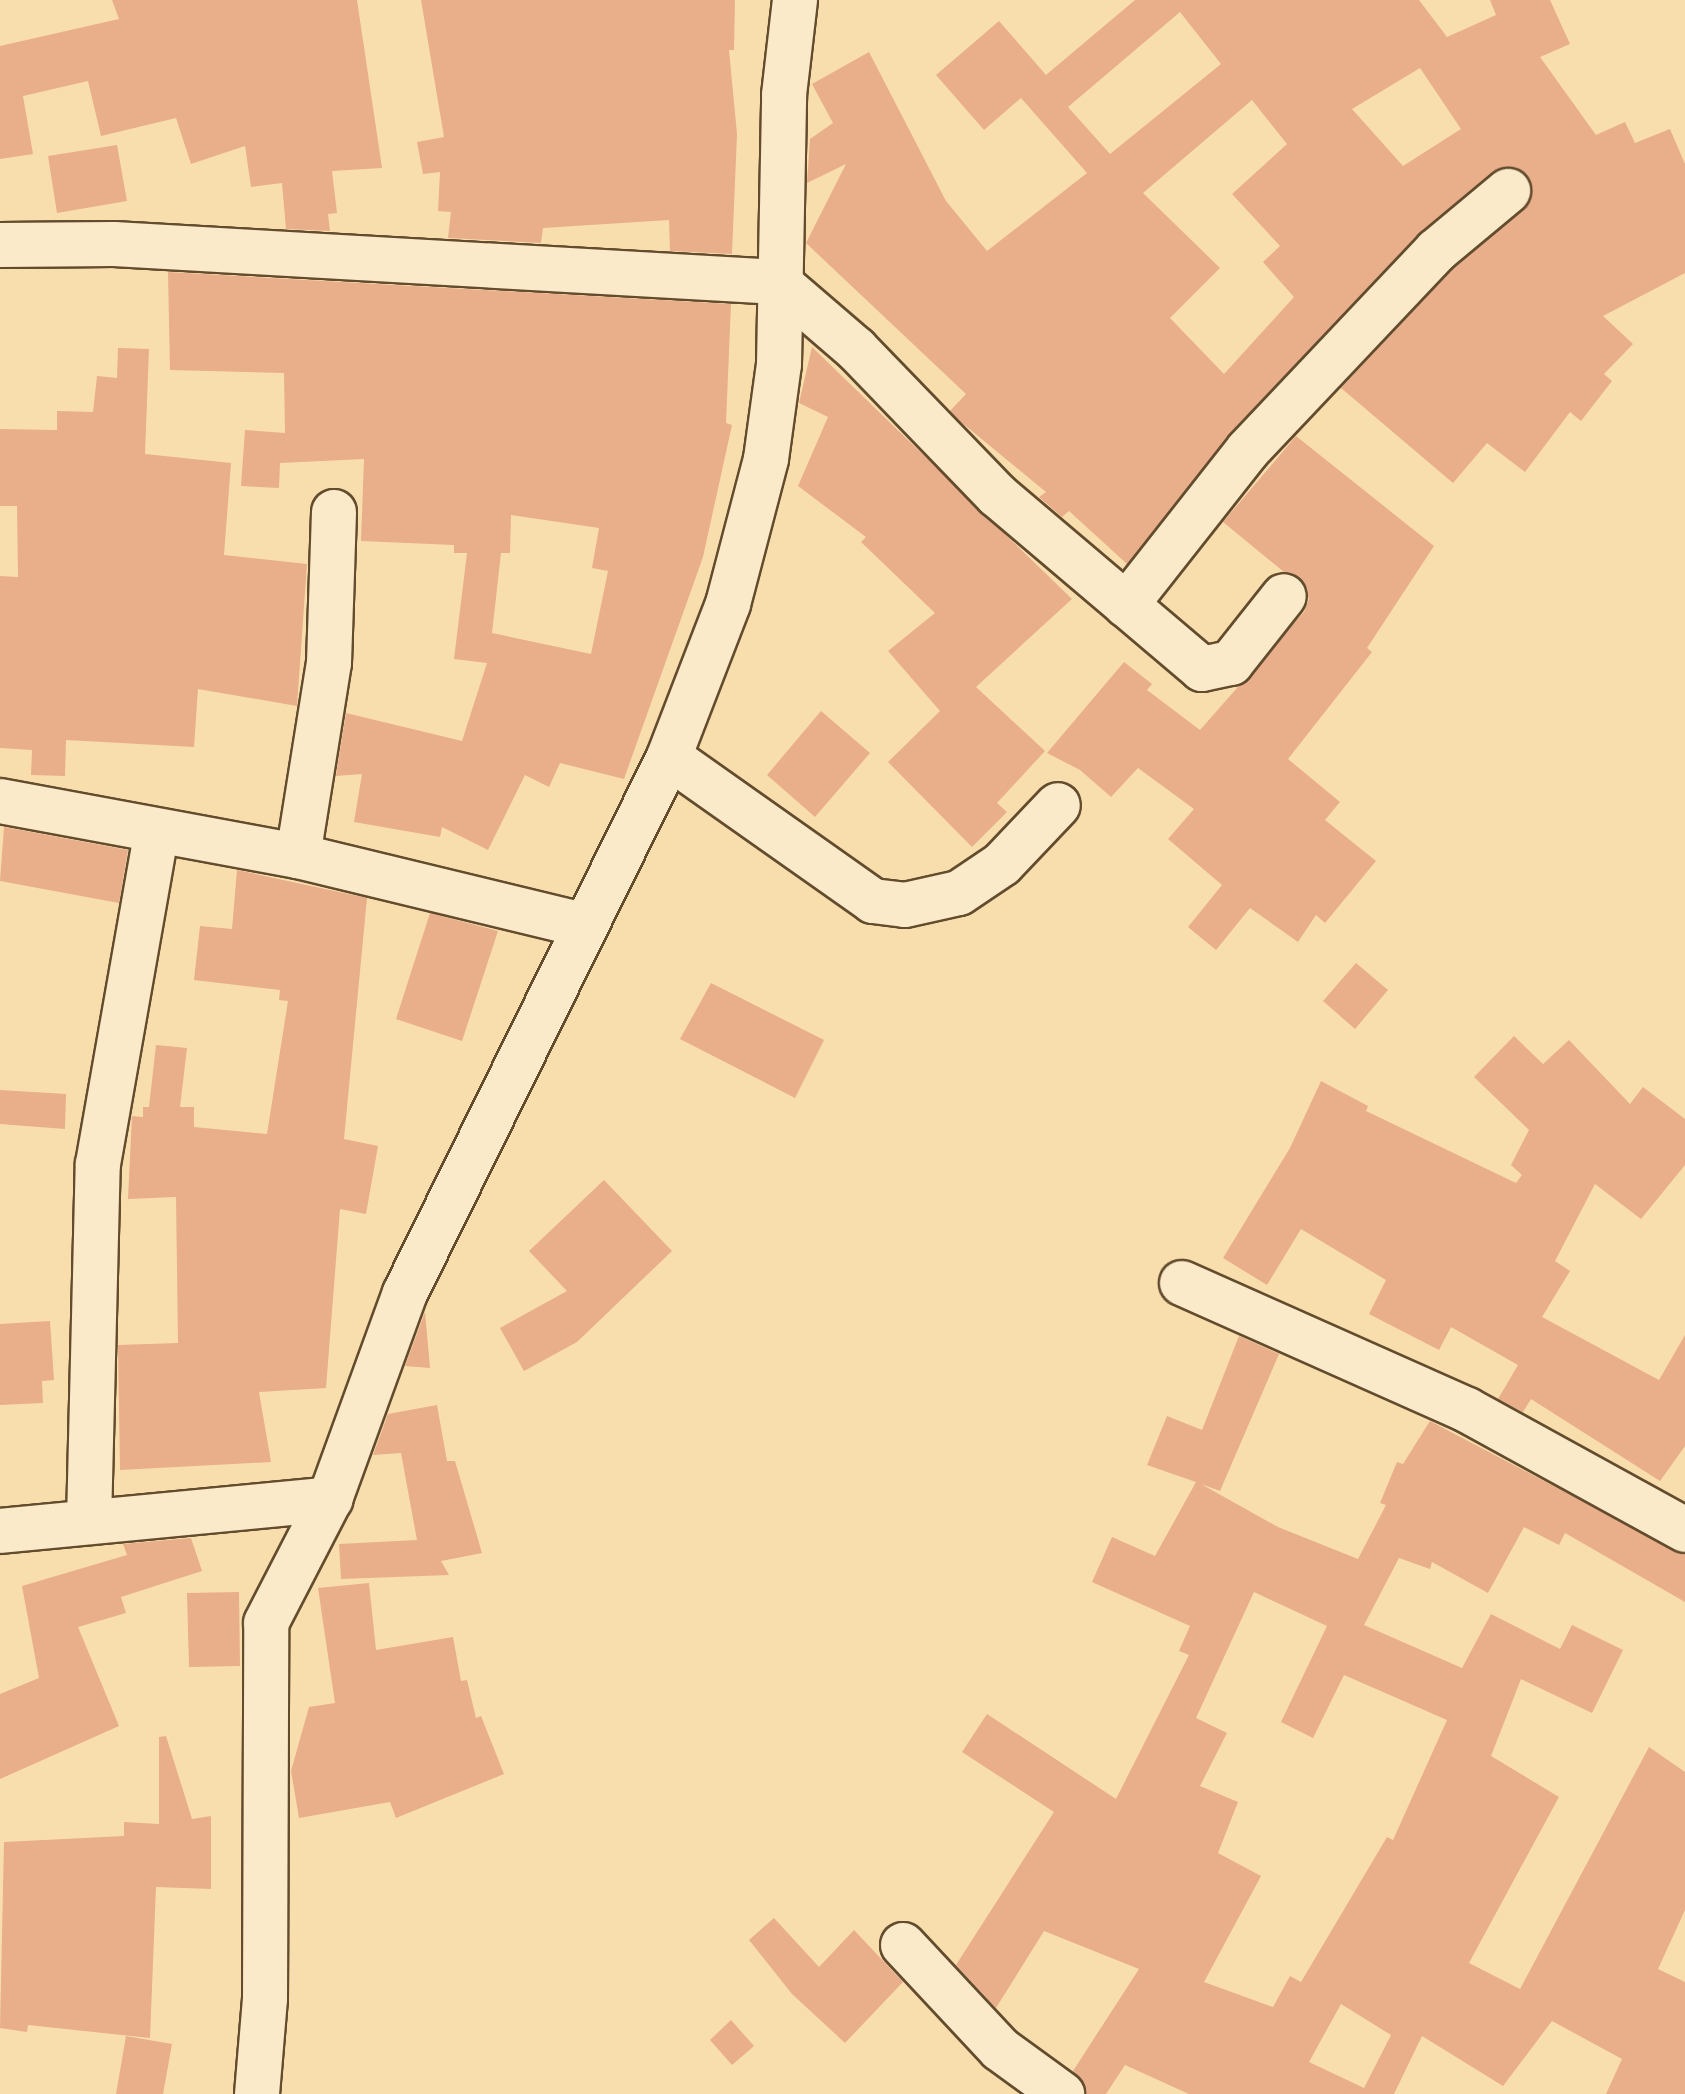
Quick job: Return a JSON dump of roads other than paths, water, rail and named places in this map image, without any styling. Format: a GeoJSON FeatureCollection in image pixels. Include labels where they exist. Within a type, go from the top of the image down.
{"type":"FeatureCollection","features":[{"type":"Feature","properties":{"kind":"street"},"geometry":{"type":"LineString","coordinates":[[257,2094],[265,1999],[266,1623],[330,1499],[405,1293],[669,757],[728,604],[766,459],[779,364],[778,282],[784,95],[795,0]]}},
{"type":"Feature","properties":{"kind":"street"},"geometry":{"type":"LineString","coordinates":[[1126,605],[1248,450],[1436,251],[1508,191]]}},
{"type":"Feature","properties":{"kind":"street"},"geometry":{"type":"LineString","coordinates":[[0,245],[114,244],[778,282],[856,349],[997,495],[1195,664],[1219,669],[1284,596]]}},
{"type":"Feature","properties":{"kind":"street"},"geometry":{"type":"LineString","coordinates":[[298,856],[329,663],[334,512]]}},
{"type":"Feature","properties":{"kind":"street"},"geometry":{"type":"LineString","coordinates":[[669,757],[826,871],[873,901],[894,904],[959,893],[1002,864],[1058,805]]}},
{"type":"Feature","properties":{"kind":"street"},"geometry":{"type":"LineString","coordinates":[[0,801],[298,856],[584,925]]}},
{"type":"Feature","properties":{"kind":"street"},"geometry":{"type":"LineString","coordinates":[[89,1522],[98,1164],[157,831]]}},
{"type":"Feature","properties":{"kind":"street"},"geometry":{"type":"LineString","coordinates":[[1182,1283],[1467,1410],[1685,1530]]}},
{"type":"Feature","properties":{"kind":"street"},"geometry":{"type":"LineString","coordinates":[[0,1531],[330,1499]]}},
{"type":"Feature","properties":{"kind":"street"},"geometry":{"type":"LineString","coordinates":[[903,1945],[1000,2049],[1062,2094]]}}]}
